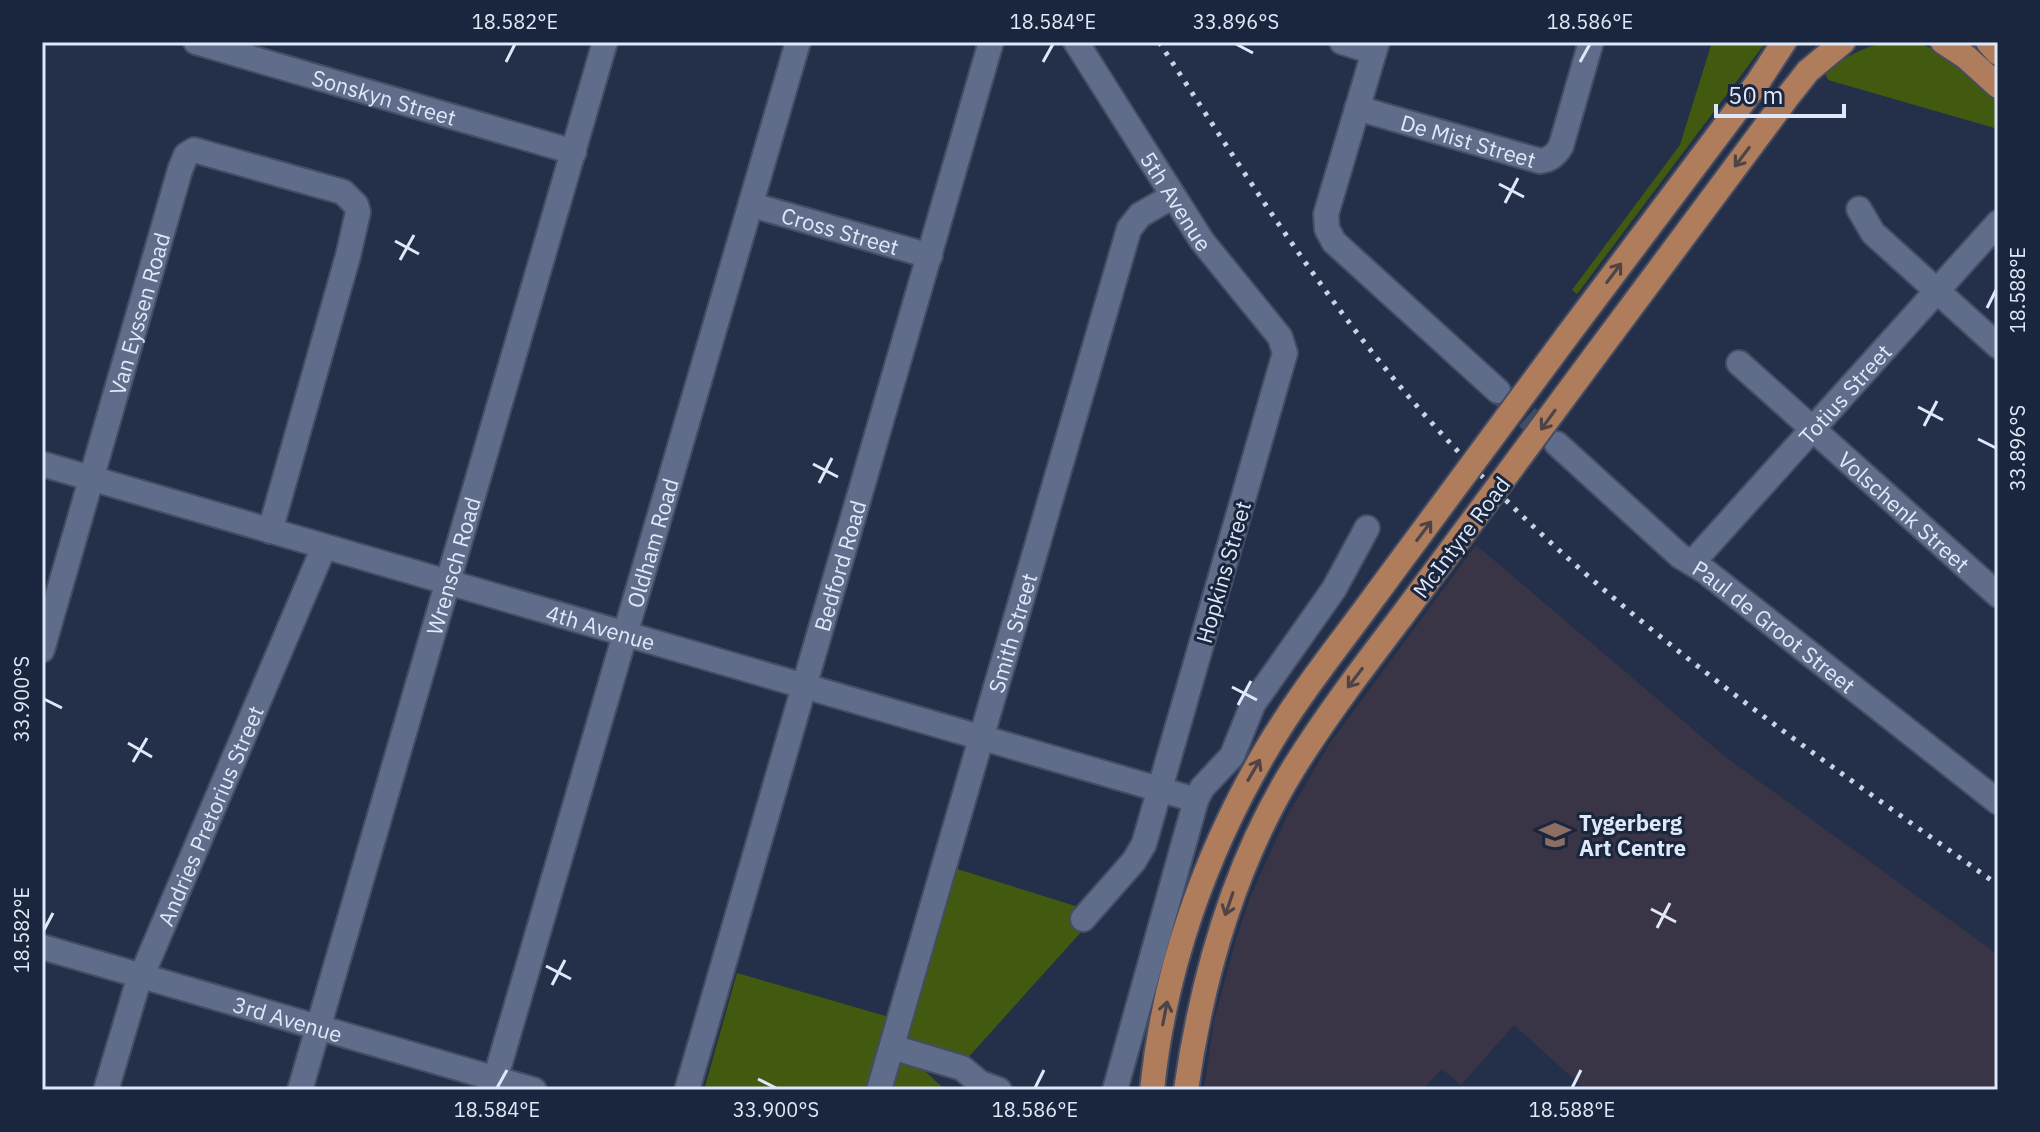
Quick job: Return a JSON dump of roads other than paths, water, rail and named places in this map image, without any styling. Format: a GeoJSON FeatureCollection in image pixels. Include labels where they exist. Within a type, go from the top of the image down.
{"type":"FeatureCollection","features":[{"type":"Feature","properties":{"kind":"main road","name":"McIntyre Road"},"geometry":{"type":"LineString","coordinates":[[1152,1090],[1166,1007],[1191,911],[1224,827],[1269,744],[1377,593],[1758,82],[1784,42]]}},
{"type":"Feature","properties":{"kind":"main road","name":"McIntyre Road"},"geometry":{"type":"LineString","coordinates":[[1186,1090],[1195,1026],[1209,969],[1245,864],[1292,771],[1332,708],[1789,95],[1808,71],[1843,42]]}},
{"type":"Feature","properties":{"kind":"main road"},"geometry":{"type":"LineString","coordinates":[[1943,42],[1966,57],[1998,86]]}},
{"type":"Feature","properties":{"kind":"main road"},"geometry":{"type":"LineString","coordinates":[[1988,42],[1998,53]]}},
{"type":"Feature","properties":{"kind":"street","name":"Sonskyn Street"},"geometry":{"type":"LineString","coordinates":[[196,42],[574,152]]}},
{"type":"Feature","properties":{"kind":"street","name":"Wrensch Road"},"geometry":{"type":"LineString","coordinates":[[300,1090],[605,42]]}},
{"type":"Feature","properties":{"kind":"street","name":"Oldham Road"},"geometry":{"type":"LineString","coordinates":[[494,1084],[798,42]]}},
{"type":"Feature","properties":{"kind":"street","name":"Bedford Road"},"geometry":{"type":"LineString","coordinates":[[687,1090],[991,42]]}},
{"type":"Feature","properties":{"kind":"street","name":"5th Avenue"},"geometry":{"type":"LineString","coordinates":[[1076,42],[1202,241],[1280,337],[1285,353]]}},
{"type":"Feature","properties":{"kind":"street"},"geometry":{"type":"LineString","coordinates":[[1342,42],[1375,47],[1326,214],[1329,236],[1498,391]]}},
{"type":"Feature","properties":{"kind":"street","name":"De Mist Street"},"geometry":{"type":"LineString","coordinates":[[1357,108],[1540,161],[1547,160],[1561,146],[1591,42]]}},
{"type":"Feature","properties":{"kind":"street","name":"Van Eyssen Road"},"geometry":{"type":"LineString","coordinates":[[42,650],[186,155],[194,150],[343,192],[356,205],[358,218],[352,243],[270,531]]}},
{"type":"Feature","properties":{"kind":"street","name":"Smith Street"},"geometry":{"type":"LineString","coordinates":[[879,1090],[1129,229],[1140,215],[1173,196]]}},
{"type":"Feature","properties":{"kind":"street","name":"Cross Street"},"geometry":{"type":"LineString","coordinates":[[752,205],[930,256]]}},
{"type":"Feature","properties":{"kind":"street"},"geometry":{"type":"LineString","coordinates":[[1859,209],[1873,233],[1998,346]]}},
{"type":"Feature","properties":{"kind":"street","name":"Totius Street"},"geometry":{"type":"LineString","coordinates":[[1692,563],[1998,223]]}},
{"type":"Feature","properties":{"kind":"street","name":"Hopkins Street"},"geometry":{"type":"LineString","coordinates":[[1083,919],[1139,853],[1285,353]]}},
{"type":"Feature","properties":{"kind":"street","name":"Volschenk Street"},"geometry":{"type":"LineString","coordinates":[[1739,363],[1998,595]]}},
{"type":"Feature","properties":{"kind":"street","name":"Paul de Groot Street"},"geometry":{"type":"LineString","coordinates":[[1557,444],[1680,556],[1998,802]]}},
{"type":"Feature","properties":{"kind":"street","name":"4th Avenue"},"geometry":{"type":"LineString","coordinates":[[42,464],[1196,800]]}},
{"type":"Feature","properties":{"kind":"street"},"geometry":{"type":"LineString","coordinates":[[1115,1090],[1196,800],[1202,788],[1232,756],[1253,704],[1334,589],[1367,528]]}},
{"type":"Feature","properties":{"kind":"street","name":"Andries Pretorius Street"},"geometry":{"type":"LineString","coordinates":[[106,1090],[141,975],[324,547]]}},
{"type":"Feature","properties":{"kind":"street","name":"3rd Avenue"},"geometry":{"type":"LineString","coordinates":[[42,947],[494,1084],[534,1090]]}},
{"type":"Feature","properties":{"kind":"street"},"geometry":{"type":"LineString","coordinates":[[892,1047],[962,1068],[980,1083],[999,1090]]}},
{"type":"Feature","properties":{"kind":"tunnel"},"geometry":{"type":"LineString","coordinates":[[1500,393],[1556,443]]}},
{"type":"Feature","properties":{"kind":"railway"},"geometry":{"type":"LineString","coordinates":[[1159,42],[1278,224],[1341,312],[1409,397],[1475,469],[1544,536],[1688,659],[1998,885]]}},
{"type":"Feature","properties":{"kind":"place","name":"Tygerberg Art Centre"},"geometry":{"type":"Point","coordinates":[1555,835]}}]}
